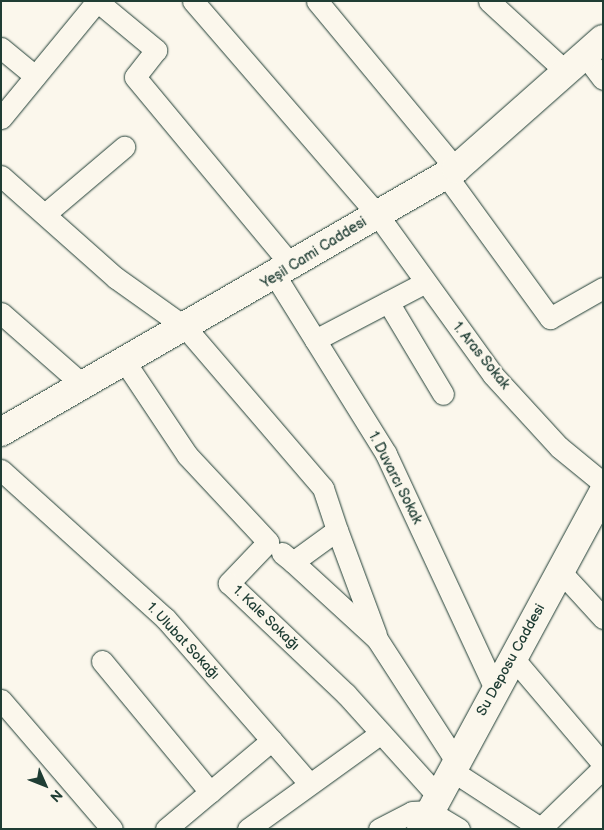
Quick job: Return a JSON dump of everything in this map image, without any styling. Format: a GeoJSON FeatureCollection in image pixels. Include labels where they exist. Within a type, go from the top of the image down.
{"type":"FeatureCollection","features":[{"type":"Feature","properties":{"kind":"main road","name":"Yeşil Cami Caddesi"},"geometry":{"type":"LineString","coordinates":[[1,432],[284,272],[376,214],[451,172],[584,54]]}},
{"type":"Feature","properties":{"kind":"main road","name":"Su Deposu Caddesi"},"geometry":{"type":"LineString","coordinates":[[429,812],[603,492]]}},
{"type":"Feature","properties":{"kind":"street","name":"1. Duvarcı Sokak"},"geometry":{"type":"LineString","coordinates":[[97,1],[156,50],[135,77],[284,272],[315,340],[386,454],[495,689]]}},
{"type":"Feature","properties":{"kind":"street"},"geometry":{"type":"LineString","coordinates":[[1,118],[97,1]]}},
{"type":"Feature","properties":{"kind":"street","name":"1. Aras Sokak"},"geometry":{"type":"LineString","coordinates":[[193,1],[376,214],[424,283],[493,374],[559,447],[603,483]]}},
{"type":"Feature","properties":{"kind":"street"},"geometry":{"type":"LineString","coordinates":[[317,1],[451,172],[550,318],[603,288]]}},
{"type":"Feature","properties":{"kind":"street"},"geometry":{"type":"LineString","coordinates":[[489,1],[584,54],[603,79]]}},
{"type":"Feature","properties":{"kind":"street"},"geometry":{"type":"LineString","coordinates":[[1,48],[35,76]]}},
{"type":"Feature","properties":{"kind":"street"},"geometry":{"type":"LineString","coordinates":[[45,214],[124,147]]}},
{"type":"Feature","properties":{"kind":"street"},"geometry":{"type":"LineString","coordinates":[[1,176],[116,278],[185,327],[324,488],[337,530],[377,640],[453,765],[542,828],[603,768]]}},
{"type":"Feature","properties":{"kind":"street"},"geometry":{"type":"LineString","coordinates":[[315,340],[424,283]]}},
{"type":"Feature","properties":{"kind":"street"},"geometry":{"type":"LineString","coordinates":[[388,302],[443,394]]}},
{"type":"Feature","properties":{"kind":"street"},"geometry":{"type":"LineString","coordinates":[[1,313],[84,386]]}},
{"type":"Feature","properties":{"kind":"street"},"geometry":{"type":"LineString","coordinates":[[125,362],[187,455],[268,542],[293,562],[377,640]]}},
{"type":"Feature","properties":{"kind":"street","name":"1. Ulubat Sokağı"},"geometry":{"type":"LineString","coordinates":[[1,470],[165,618],[309,782]]}},
{"type":"Feature","properties":{"kind":"street"},"geometry":{"type":"LineString","coordinates":[[293,562],[337,530]]}},
{"type":"Feature","properties":{"kind":"street","name":"1. Kale Sokağı"},"geometry":{"type":"LineString","coordinates":[[268,542],[229,583],[381,733],[429,812],[459,829]]}},
{"type":"Feature","properties":{"kind":"street"},"geometry":{"type":"LineString","coordinates":[[560,571],[603,618]]}},
{"type":"Feature","properties":{"kind":"street"},"geometry":{"type":"LineString","coordinates":[[513,658],[603,764]]}},
{"type":"Feature","properties":{"kind":"street"},"geometry":{"type":"LineString","coordinates":[[102,661],[210,792]]}},
{"type":"Feature","properties":{"kind":"street"},"geometry":{"type":"LineString","coordinates":[[1,700],[112,829]]}},
{"type":"Feature","properties":{"kind":"street"},"geometry":{"type":"LineString","coordinates":[[248,829],[309,782],[381,733]]}},
{"type":"Feature","properties":{"kind":"street"},"geometry":{"type":"LineString","coordinates":[[166,829],[272,740]]}},
{"type":"Feature","properties":{"kind":"street"},"geometry":{"type":"LineString","coordinates":[[379,829],[412,812],[429,812]]}}]}
